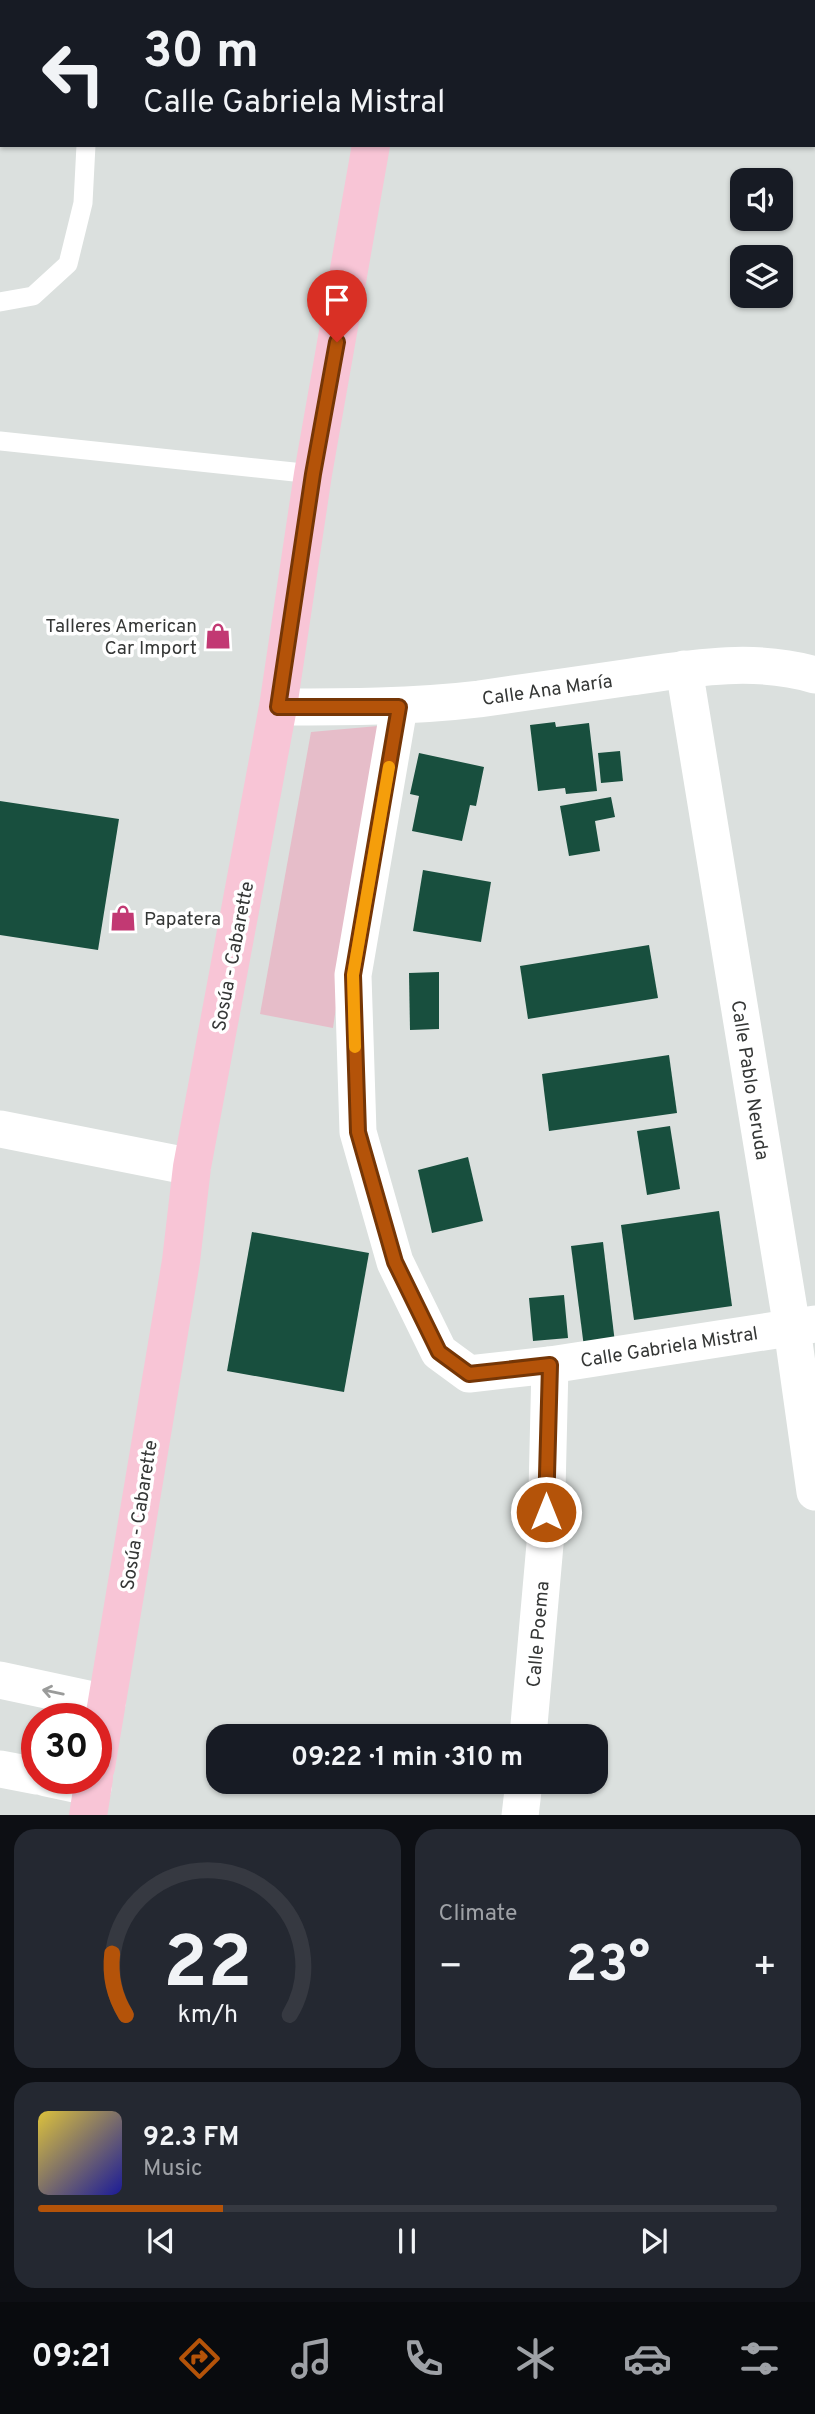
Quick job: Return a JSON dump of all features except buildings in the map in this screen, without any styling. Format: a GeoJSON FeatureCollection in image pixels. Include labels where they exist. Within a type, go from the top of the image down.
{"type":"FeatureCollection","features":[{"type":"Feature","properties":{"kind":"main road","name":"Sosúa - Cabarette"},"geometry":{"type":"LineString","coordinates":[[107,1703],[181,1261],[192,1167],[278,707],[313,474],[370,147]]}},
{"type":"Feature","properties":{"kind":"street","name":"Calle Ana María"},"geometry":{"type":"LineString","coordinates":[[278,707],[399,707],[478,699],[684,669],[766,665],[792,668],[815,675]]}},
{"type":"Feature","properties":{"kind":"street","name":"Calle Pablo Neruda"},"geometry":{"type":"LineString","coordinates":[[684,669],[803,1326],[815,1492]]}},
{"type":"Feature","properties":{"kind":"street","name":"Calle Gabriela Mistral"},"geometry":{"type":"LineString","coordinates":[[399,707],[353,975],[358,1132],[395,1262],[439,1352],[469,1374],[550,1365],[803,1326]]}},
{"type":"Feature","properties":{"kind":"street"},"geometry":{"type":"LineString","coordinates":[[0,1129],[192,1167]]}},
{"type":"Feature","properties":{"kind":"street","name":"Calle Poema"},"geometry":{"type":"LineString","coordinates":[[529,1724],[546,1533],[550,1365]]}},
{"type":"Feature","properties":{"kind":"street"},"geometry":{"type":"LineString","coordinates":[[0,1680],[107,1703]]}},
{"type":"Feature","properties":{"kind":"street"},"geometry":{"type":"LineString","coordinates":[[0,1769],[21,1773]]}},
{"type":"Feature","properties":{"kind":"street"},"geometry":{"type":"LineString","coordinates":[[520,1815],[523,1794]]}},
{"type":"Feature","properties":{"kind":"lane"},"geometry":{"type":"LineString","coordinates":[[0,302],[33,296],[68,264],[83,204],[86,147]]}},
{"type":"Feature","properties":{"kind":"lane"},"geometry":{"type":"LineString","coordinates":[[0,441],[313,474]]}},
{"type":"Feature","properties":{"kind":"shaded area"},"geometry":{"type":"Polygon","coordinates":[[[378,726],[333,1028],[260,1014],[311,732],[378,726]]]}},
{"type":"Feature","properties":{"kind":"slow traffic"},"geometry":{"type":"LineString","coordinates":[[355,1047],[353,975],[389,767]]}},
{"type":"Feature","properties":{"kind":"place","name":"Talleres American Car Import"},"geometry":{"type":"Point","coordinates":[218,636]}},
{"type":"Feature","properties":{"kind":"place","name":"Papatera"},"geometry":{"type":"Point","coordinates":[123,918]}},
{"type":"Feature","properties":{"kind":"route"},"geometry":{"type":"LineString","coordinates":[[337,342],[313,474],[278,707],[399,707],[353,975],[358,1132],[395,1262],[439,1352],[469,1374],[550,1365],[546,1512]]}}]}
